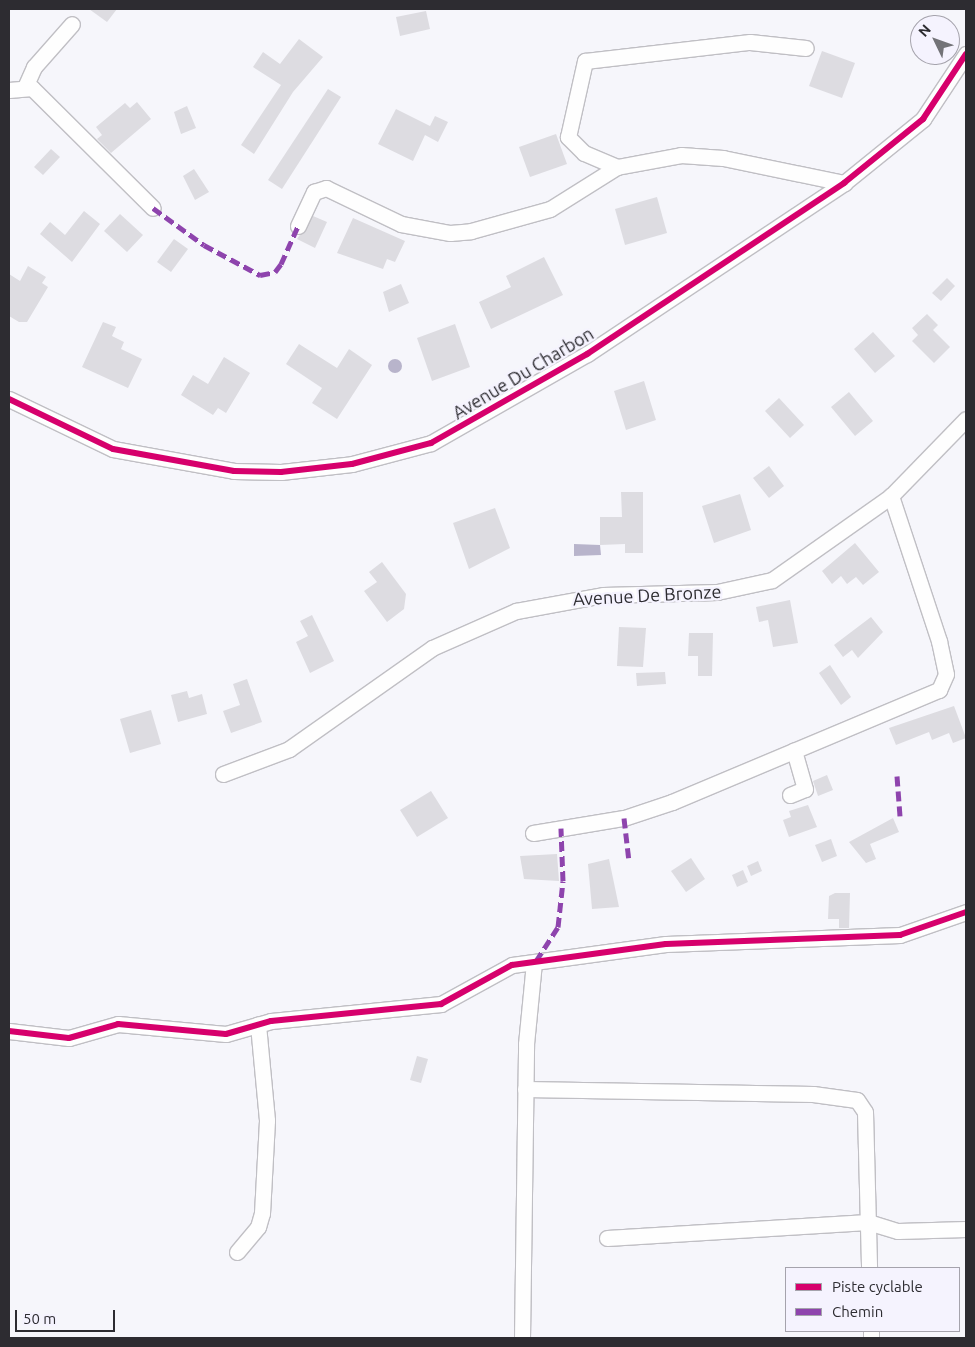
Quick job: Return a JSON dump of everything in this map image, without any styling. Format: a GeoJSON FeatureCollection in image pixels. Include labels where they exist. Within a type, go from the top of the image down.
{"type":"FeatureCollection","features":[{"type":"Feature","properties":{"kind":"street"},"geometry":{"type":"LineString","coordinates":[[9,90],[26,85],[34,67],[72,24]]}},
{"type":"Feature","properties":{"kind":"street"},"geometry":{"type":"LineString","coordinates":[[617,167],[584,153],[568,137],[585,61],[750,42],[806,48]]}},
{"type":"Feature","properties":{"kind":"street","name":"Avenue Du Charbon"},"geometry":{"type":"LineString","coordinates":[[9,399],[113,449],[172,463],[281,472],[391,456],[431,443],[522,394],[844,183],[923,119],[966,54]]}},
{"type":"Feature","properties":{"kind":"street"},"geometry":{"type":"LineString","coordinates":[[26,85],[153,208]]}},
{"type":"Feature","properties":{"kind":"street"},"geometry":{"type":"LineString","coordinates":[[298,226],[314,192],[326,188],[401,224],[450,233],[471,231],[550,209],[617,167],[681,156],[723,158],[844,183]]}},
{"type":"Feature","properties":{"kind":"street","name":"Avenue De Bronze"},"geometry":{"type":"LineString","coordinates":[[224,774],[289,749],[432,648],[473,629],[559,600],[717,592],[772,580],[891,496],[966,419]]}},
{"type":"Feature","properties":{"kind":"street"},"geometry":{"type":"LineString","coordinates":[[533,833],[624,818],[931,696],[946,681],[939,641],[891,496]]}},
{"type":"Feature","properties":{"kind":"street"},"geometry":{"type":"LineString","coordinates":[[790,794],[805,789],[794,751]]}},
{"type":"Feature","properties":{"kind":"street"},"geometry":{"type":"LineString","coordinates":[[9,1031],[69,1038],[118,1024],[226,1034],[258,1024],[433,1006],[468,993],[497,970],[534,963],[666,944],[900,935],[966,912]]}},
{"type":"Feature","properties":{"kind":"street"},"geometry":{"type":"LineString","coordinates":[[522,1338],[526,1089],[534,963]]}},
{"type":"Feature","properties":{"kind":"street"},"geometry":{"type":"LineString","coordinates":[[237,1252],[258,1228],[263,1198],[267,1120],[258,1024]]}},
{"type":"Feature","properties":{"kind":"street"},"geometry":{"type":"LineString","coordinates":[[526,1089],[813,1094],[857,1100],[865,1112],[869,1267]]}},
{"type":"Feature","properties":{"kind":"street"},"geometry":{"type":"LineString","coordinates":[[607,1238],[868,1222],[898,1231],[966,1229]]}},
{"type":"Feature","properties":{"kind":"shaded area"},"geometry":{"type":"Polygon","coordinates":[[[392,359],[398,359],[402,366],[398,373],[392,373],[388,369],[388,363],[392,359]]]}},
{"type":"Feature","properties":{"kind":"shaded area"},"geometry":{"type":"Polygon","coordinates":[[[574,544],[600,545],[601,555],[574,556],[574,544]]]}},
{"type":"Feature","properties":{"kind":"building"},"geometry":{"type":"Polygon","coordinates":[[[89,9],[117,9],[107,22],[89,9]]]}},
{"type":"Feature","properties":{"kind":"building"},"geometry":{"type":"Polygon","coordinates":[[[426,11],[430,29],[400,36],[396,17],[426,11]]]}},
{"type":"Feature","properties":{"kind":"building"},"geometry":{"type":"Polygon","coordinates":[[[299,39],[323,57],[293,92],[254,154],[241,145],[281,85],[253,67],[263,52],[280,64],[299,39]]]}},
{"type":"Feature","properties":{"kind":"building"},"geometry":{"type":"Polygon","coordinates":[[[822,51],[855,63],[842,98],[809,86],[822,51]]]}},
{"type":"Feature","properties":{"kind":"building"},"geometry":{"type":"Polygon","coordinates":[[[328,89],[341,97],[282,189],[268,180],[328,89]]]}},
{"type":"Feature","properties":{"kind":"building"},"geometry":{"type":"Polygon","coordinates":[[[137,102],[151,119],[111,153],[97,139],[102,135],[96,127],[125,103],[130,108],[137,102]]]}},
{"type":"Feature","properties":{"kind":"building"},"geometry":{"type":"Polygon","coordinates":[[[187,106],[196,128],[181,134],[174,112],[187,106]]]}},
{"type":"Feature","properties":{"kind":"building"},"geometry":{"type":"Polygon","coordinates":[[[396,109],[430,126],[435,116],[448,122],[438,142],[425,135],[413,161],[378,144],[396,109]]]}},
{"type":"Feature","properties":{"kind":"building"},"geometry":{"type":"Polygon","coordinates":[[[556,134],[567,164],[530,177],[519,147],[556,134]]]}},
{"type":"Feature","properties":{"kind":"building"},"geometry":{"type":"Polygon","coordinates":[[[51,149],[60,157],[43,175],[34,167],[51,149]]]}},
{"type":"Feature","properties":{"kind":"building"},"geometry":{"type":"Polygon","coordinates":[[[194,169],[209,192],[195,200],[183,176],[194,169]]]}},
{"type":"Feature","properties":{"kind":"building"},"geometry":{"type":"Polygon","coordinates":[[[657,197],[667,233],[625,245],[615,209],[657,197]]]}},
{"type":"Feature","properties":{"kind":"building"},"geometry":{"type":"Polygon","coordinates":[[[84,211],[100,224],[72,262],[40,234],[50,222],[65,235],[84,211]]]}},
{"type":"Feature","properties":{"kind":"building"},"geometry":{"type":"Polygon","coordinates":[[[120,214],[143,235],[127,252],[104,231],[120,214]]]}},
{"type":"Feature","properties":{"kind":"building"},"geometry":{"type":"Polygon","coordinates":[[[313,216],[327,222],[315,248],[297,239],[313,216]]]}},
{"type":"Feature","properties":{"kind":"building"},"geometry":{"type":"Polygon","coordinates":[[[353,218],[405,241],[395,262],[387,259],[383,269],[337,253],[353,218]]]}},
{"type":"Feature","properties":{"kind":"building"},"geometry":{"type":"Polygon","coordinates":[[[174,239],[188,249],[171,272],[157,262],[174,239]]]}},
{"type":"Feature","properties":{"kind":"building"},"geometry":{"type":"Polygon","coordinates":[[[544,257],[563,295],[491,329],[479,302],[511,287],[506,276],[544,257]]]}},
{"type":"Feature","properties":{"kind":"building"},"geometry":{"type":"Polygon","coordinates":[[[28,266],[46,277],[42,283],[48,287],[27,322],[19,322],[9,316],[9,274],[20,281],[28,266]]]}},
{"type":"Feature","properties":{"kind":"building"},"geometry":{"type":"Polygon","coordinates":[[[947,278],[955,286],[941,301],[932,293],[947,278]]]}},
{"type":"Feature","properties":{"kind":"building"},"geometry":{"type":"Polygon","coordinates":[[[401,284],[409,303],[389,312],[383,292],[401,284]]]}},
{"type":"Feature","properties":{"kind":"building"},"geometry":{"type":"Polygon","coordinates":[[[927,314],[938,325],[933,330],[950,347],[934,363],[912,341],[918,335],[912,328],[927,314]]]}},
{"type":"Feature","properties":{"kind":"building"},"geometry":{"type":"Polygon","coordinates":[[[103,322],[116,327],[112,336],[124,342],[121,349],[142,359],[128,388],[82,367],[103,322]]]}},
{"type":"Feature","properties":{"kind":"building"},"geometry":{"type":"Polygon","coordinates":[[[455,324],[470,367],[432,381],[417,338],[455,324]]]}},
{"type":"Feature","properties":{"kind":"building"},"geometry":{"type":"Polygon","coordinates":[[[873,332],[895,356],[875,373],[854,349],[873,332]]]}},
{"type":"Feature","properties":{"kind":"building"},"geometry":{"type":"Polygon","coordinates":[[[299,344],[337,368],[349,349],[372,365],[337,419],[312,403],[322,388],[286,364],[299,344]]]}},
{"type":"Feature","properties":{"kind":"building"},"geometry":{"type":"Polygon","coordinates":[[[224,357],[250,373],[226,413],[218,408],[213,415],[181,395],[193,375],[208,384],[224,357]]]}},
{"type":"Feature","properties":{"kind":"building"},"geometry":{"type":"Polygon","coordinates":[[[644,381],[656,420],[626,430],[614,391],[644,381]]]}},
{"type":"Feature","properties":{"kind":"building"},"geometry":{"type":"Polygon","coordinates":[[[849,392],[873,421],[855,436],[831,407],[849,392]]]}},
{"type":"Feature","properties":{"kind":"building"},"geometry":{"type":"Polygon","coordinates":[[[779,398],[804,425],[790,438],[765,411],[779,398]]]}},
{"type":"Feature","properties":{"kind":"building"},"geometry":{"type":"Polygon","coordinates":[[[769,466],[784,486],[769,498],[753,478],[769,466]]]}},
{"type":"Feature","properties":{"kind":"building"},"geometry":{"type":"Polygon","coordinates":[[[621,492],[643,492],[643,553],[625,553],[625,544],[600,545],[600,517],[622,517],[621,492]]]}},
{"type":"Feature","properties":{"kind":"building"},"geometry":{"type":"Polygon","coordinates":[[[740,494],[751,530],[714,543],[702,506],[740,494]]]}},
{"type":"Feature","properties":{"kind":"building"},"geometry":{"type":"Polygon","coordinates":[[[495,508],[510,548],[469,569],[453,523],[495,508]]]}},
{"type":"Feature","properties":{"kind":"building"},"geometry":{"type":"Polygon","coordinates":[[[855,543],[879,572],[863,585],[856,577],[847,584],[841,576],[832,584],[822,571],[855,543]]]}},
{"type":"Feature","properties":{"kind":"building"},"geometry":{"type":"Polygon","coordinates":[[[382,562],[406,594],[404,609],[387,622],[364,591],[377,582],[369,572],[382,562]]]}},
{"type":"Feature","properties":{"kind":"building"},"geometry":{"type":"Polygon","coordinates":[[[790,600],[798,643],[773,647],[768,620],[759,622],[756,607],[790,600]]]}},
{"type":"Feature","properties":{"kind":"building"},"geometry":{"type":"Polygon","coordinates":[[[312,615],[334,661],[310,673],[296,642],[308,636],[300,621],[312,615]]]}},
{"type":"Feature","properties":{"kind":"building"},"geometry":{"type":"Polygon","coordinates":[[[871,617],[883,632],[858,658],[852,650],[843,657],[834,645],[871,617]]]}},
{"type":"Feature","properties":{"kind":"building"},"geometry":{"type":"Polygon","coordinates":[[[619,627],[646,628],[643,667],[617,666],[619,627]]]}},
{"type":"Feature","properties":{"kind":"building"},"geometry":{"type":"Polygon","coordinates":[[[689,633],[713,633],[712,676],[698,676],[698,656],[688,656],[689,633]]]}},
{"type":"Feature","properties":{"kind":"building"},"geometry":{"type":"Polygon","coordinates":[[[830,665],[851,697],[841,705],[819,673],[830,665]]]}},
{"type":"Feature","properties":{"kind":"building"},"geometry":{"type":"Polygon","coordinates":[[[665,672],[666,684],[637,686],[636,673],[665,672]]]}},
{"type":"Feature","properties":{"kind":"building"},"geometry":{"type":"Polygon","coordinates":[[[247,679],[262,722],[231,733],[223,711],[240,705],[233,684],[247,679]]]}},
{"type":"Feature","properties":{"kind":"building"},"geometry":{"type":"Polygon","coordinates":[[[187,691],[189,698],[202,694],[207,714],[178,722],[171,695],[187,691]]]}},
{"type":"Feature","properties":{"kind":"building"},"geometry":{"type":"Polygon","coordinates":[[[954,706],[966,738],[953,743],[949,733],[932,740],[929,732],[896,745],[889,728],[954,706]]]}},
{"type":"Feature","properties":{"kind":"building"},"geometry":{"type":"Polygon","coordinates":[[[151,710],[161,744],[130,753],[120,719],[151,710]]]}},
{"type":"Feature","properties":{"kind":"building"},"geometry":{"type":"Polygon","coordinates":[[[827,775],[833,790],[818,796],[813,781],[827,775]]]}},
{"type":"Feature","properties":{"kind":"building"},"geometry":{"type":"Polygon","coordinates":[[[431,791],[448,818],[417,837],[400,810],[431,791]]]}},
{"type":"Feature","properties":{"kind":"building"},"geometry":{"type":"Polygon","coordinates":[[[808,805],[817,827],[789,837],[783,820],[791,817],[789,811],[808,805]]]}},
{"type":"Feature","properties":{"kind":"building"},"geometry":{"type":"Polygon","coordinates":[[[893,818],[899,832],[870,844],[876,859],[866,863],[849,842],[893,818]]]}},
{"type":"Feature","properties":{"kind":"building"},"geometry":{"type":"Polygon","coordinates":[[[831,839],[837,856],[822,862],[815,845],[831,839]]]}},
{"type":"Feature","properties":{"kind":"building"},"geometry":{"type":"Polygon","coordinates":[[[557,854],[559,881],[524,879],[520,856],[557,854]]]}},
{"type":"Feature","properties":{"kind":"building"},"geometry":{"type":"Polygon","coordinates":[[[691,858],[705,879],[686,892],[671,871],[691,858]]]}},
{"type":"Feature","properties":{"kind":"building"},"geometry":{"type":"Polygon","coordinates":[[[609,859],[619,907],[592,909],[588,864],[609,859]]]}},
{"type":"Feature","properties":{"kind":"building"},"geometry":{"type":"Polygon","coordinates":[[[758,861],[762,871],[751,876],[747,866],[758,861]]]}},
{"type":"Feature","properties":{"kind":"building"},"geometry":{"type":"Polygon","coordinates":[[[743,870],[748,882],[737,887],[732,875],[743,870]]]}},
{"type":"Feature","properties":{"kind":"building"},"geometry":{"type":"Polygon","coordinates":[[[835,893],[850,893],[849,928],[839,928],[839,919],[828,919],[829,896],[835,893]]]}},
{"type":"Feature","properties":{"kind":"building"},"geometry":{"type":"Polygon","coordinates":[[[417,1056],[428,1059],[421,1083],[410,1080],[417,1056]]]}},
{"type":"Feature","properties":{"kind":"marked path"},"geometry":{"type":"LineString","coordinates":[[153,208],[204,245],[260,275],[275,272],[281,264],[298,226]]}},
{"type":"Feature","properties":{"kind":"marked path"},"geometry":{"type":"LineString","coordinates":[[897,776],[900,816]]}},
{"type":"Feature","properties":{"kind":"marked path"},"geometry":{"type":"LineString","coordinates":[[624,818],[629,861]]}},
{"type":"Feature","properties":{"kind":"marked path"},"geometry":{"type":"LineString","coordinates":[[536,961],[558,927],[563,881],[561,828]]}},
{"type":"Feature","properties":{"kind":"cycle path"},"geometry":{"type":"LineString","coordinates":[[9,399],[113,449],[234,471],[281,472],[352,464],[431,443],[587,354],[844,183],[923,119],[966,54]]}},
{"type":"Feature","properties":{"kind":"cycle path"},"geometry":{"type":"LineString","coordinates":[[9,1031],[69,1038],[118,1024],[226,1034],[271,1021],[441,1004],[512,965],[666,944],[900,935],[966,912]]}}]}
